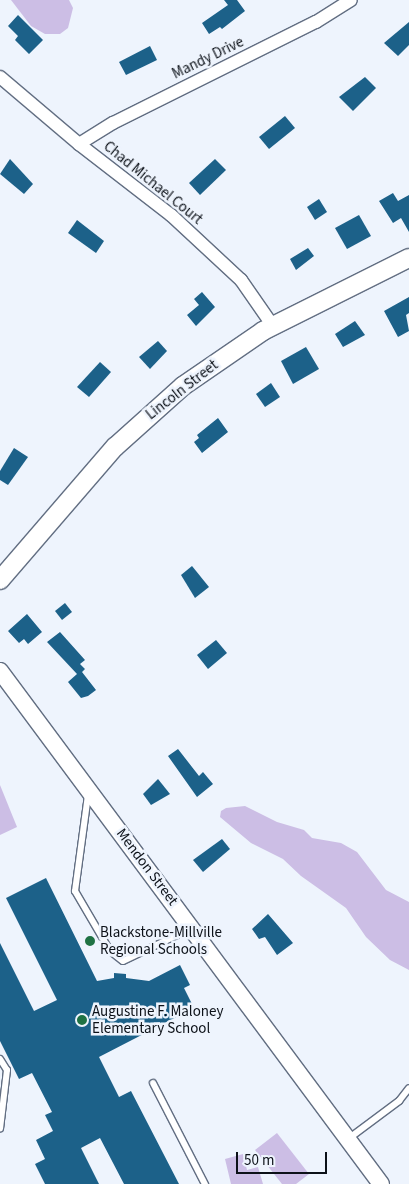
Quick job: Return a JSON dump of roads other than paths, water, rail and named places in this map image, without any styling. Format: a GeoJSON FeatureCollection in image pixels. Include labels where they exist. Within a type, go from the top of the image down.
{"type":"FeatureCollection","features":[{"type":"Feature","properties":{"kind":"main road","name":"Lincoln Street"},"geometry":{"type":"LineString","coordinates":[[0,580],[115,447],[144,419],[200,373],[273,326],[409,258]]}},
{"type":"Feature","properties":{"kind":"street","name":"Mandy Drive"},"geometry":{"type":"LineString","coordinates":[[79,144],[113,123],[316,22],[351,0]]}},
{"type":"Feature","properties":{"kind":"street","name":"Chad Michael Court"},"geometry":{"type":"LineString","coordinates":[[0,77],[79,144],[171,215],[241,280],[273,326]]}},
{"type":"Feature","properties":{"kind":"street","name":"Mendon Street"},"geometry":{"type":"LineString","coordinates":[[0,671],[381,1184]]}},
{"type":"Feature","properties":{"kind":"lane"},"geometry":{"type":"LineString","coordinates":[[89,789],[75,891],[110,952],[123,962],[192,928]]}},
{"type":"Feature","properties":{"kind":"lane"},"geometry":{"type":"LineString","coordinates":[[0,1059],[7,1070],[0,1129]]}},
{"type":"Feature","properties":{"kind":"lane"},"geometry":{"type":"LineString","coordinates":[[153,1083],[205,1184]]}},
{"type":"Feature","properties":{"kind":"lane"},"geometry":{"type":"LineString","coordinates":[[348,1139],[399,1100],[409,1088]]}},
{"type":"Feature","properties":{"kind":"place","name":"Blackstone-Millville Regional Schools"},"geometry":{"type":"Point","coordinates":[90,941]}},
{"type":"Feature","properties":{"kind":"place","name":"Augustine F. Maloney Elementary School"},"geometry":{"type":"Point","coordinates":[82,1020]}}]}
